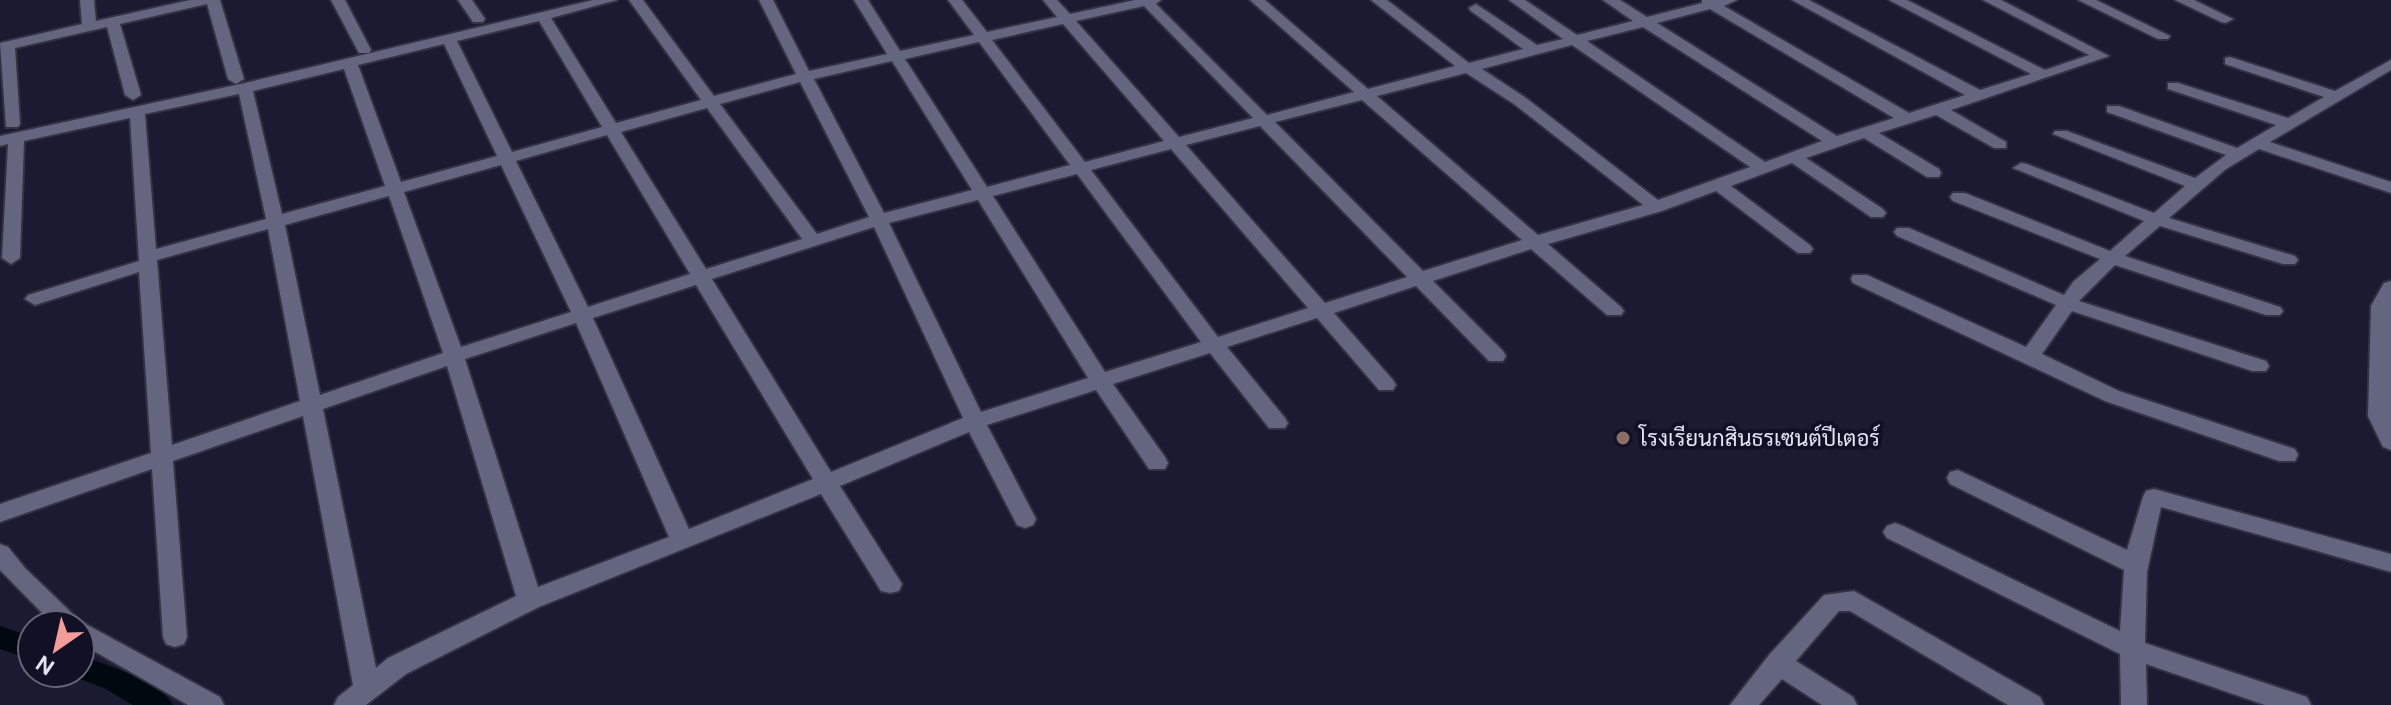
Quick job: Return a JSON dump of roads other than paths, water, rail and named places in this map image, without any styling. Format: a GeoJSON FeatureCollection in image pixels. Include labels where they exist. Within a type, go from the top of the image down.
{"type":"FeatureCollection","features":[{"type":"Feature","properties":{"kind":"street"},"geometry":{"type":"LineString","coordinates":[[87,0],[90,28]]}},
{"type":"Feature","properties":{"kind":"street"},"geometry":{"type":"LineString","coordinates":[[11,258],[4,46],[210,0],[240,83],[275,220],[367,688]]}},
{"type":"Feature","properties":{"kind":"street"},"geometry":{"type":"LineString","coordinates":[[338,0],[394,189],[454,356],[530,600]]}},
{"type":"Feature","properties":{"kind":"street"},"geometry":{"type":"LineString","coordinates":[[465,0],[478,19]]}},
{"type":"Feature","properties":{"kind":"street"},"geometry":{"type":"LineString","coordinates":[[9,134],[135,103],[449,39],[610,0]]}},
{"type":"Feature","properties":{"kind":"street"},"geometry":{"type":"LineString","coordinates":[[636,0],[812,240]]}},
{"type":"Feature","properties":{"kind":"street"},"geometry":{"type":"LineString","coordinates":[[766,0],[878,220],[976,421],[984,446],[1025,519]]}},
{"type":"Feature","properties":{"kind":"street"},"geometry":{"type":"LineString","coordinates":[[861,0],[1099,379],[1157,463]]}},
{"type":"Feature","properties":{"kind":"street"},"geometry":{"type":"LineString","coordinates":[[955,0],[1082,165],[1213,344],[1277,423]]}},
{"type":"Feature","properties":{"kind":"street"},"geometry":{"type":"LineString","coordinates":[[1050,0],[1386,385]]}},
{"type":"Feature","properties":{"kind":"street"},"geometry":{"type":"LineString","coordinates":[[1257,0],[1614,311]]}},
{"type":"Feature","properties":{"kind":"street"},"geometry":{"type":"LineString","coordinates":[[1378,0],[1475,68]]}},
{"type":"Feature","properties":{"kind":"street"},"geometry":{"type":"LineString","coordinates":[[1394,0],[1475,68],[1656,207]]}},
{"type":"Feature","properties":{"kind":"street"},"geometry":{"type":"LineString","coordinates":[[1516,0],[1764,169]]}},
{"type":"Feature","properties":{"kind":"street"},"geometry":{"type":"LineString","coordinates":[[1610,0],[1835,142]]}},
{"type":"Feature","properties":{"kind":"street"},"geometry":{"type":"LineString","coordinates":[[1799,0],[1979,96]]}},
{"type":"Feature","properties":{"kind":"street"},"geometry":{"type":"LineString","coordinates":[[1896,0],[2044,75]]}},
{"type":"Feature","properties":{"kind":"street"},"geometry":{"type":"LineString","coordinates":[[347,705],[397,666],[530,600],[976,421],[1099,379],[1322,312],[1534,242],[1656,207],[1796,159],[1835,142],[2102,56],[1990,0]]}},
{"type":"Feature","properties":{"kind":"street"},"geometry":{"type":"LineString","coordinates":[[2085,0],[2163,36]]}},
{"type":"Feature","properties":{"kind":"street"},"geometry":{"type":"LineString","coordinates":[[2182,0],[2226,19]]}},
{"type":"Feature","properties":{"kind":"street"},"geometry":{"type":"LineString","coordinates":[[35,299],[275,220],[709,100],[1148,1],[1496,356]]}},
{"type":"Feature","properties":{"kind":"street"},"geometry":{"type":"LineString","coordinates":[[0,513],[454,356],[878,220],[1082,165],[1475,68],[1533,49],[1716,2],[1908,119]]}},
{"type":"Feature","properties":{"kind":"street"},"geometry":{"type":"LineString","coordinates":[[1476,8],[1533,49]]}},
{"type":"Feature","properties":{"kind":"street"},"geometry":{"type":"LineString","coordinates":[[543,16],[890,584]]}},
{"type":"Feature","properties":{"kind":"street"},"geometry":{"type":"LineString","coordinates":[[113,23],[135,103],[164,457],[175,637]]}},
{"type":"Feature","properties":{"kind":"street"},"geometry":{"type":"LineString","coordinates":[[449,39],[582,315],[682,540]]}},
{"type":"Feature","properties":{"kind":"street"},"geometry":{"type":"LineString","coordinates":[[2230,61],[2336,96]]}},
{"type":"Feature","properties":{"kind":"street"},"geometry":{"type":"LineString","coordinates":[[2030,356],[2080,286],[2197,185],[2239,154],[2391,64]]}},
{"type":"Feature","properties":{"kind":"street"},"geometry":{"type":"LineString","coordinates":[[2173,86],[2289,124]]}},
{"type":"Feature","properties":{"kind":"street"},"geometry":{"type":"LineString","coordinates":[[1938,109],[2000,145]]}},
{"type":"Feature","properties":{"kind":"street"},"geometry":{"type":"LineString","coordinates":[[2113,109],[2239,154]]}},
{"type":"Feature","properties":{"kind":"street"},"geometry":{"type":"LineString","coordinates":[[1866,132],[1933,173]]}},
{"type":"Feature","properties":{"kind":"street"},"geometry":{"type":"LineString","coordinates":[[2061,134],[2197,185]]}},
{"type":"Feature","properties":{"kind":"street"},"geometry":{"type":"LineString","coordinates":[[2257,143],[2391,188]]}},
{"type":"Feature","properties":{"kind":"street"},"geometry":{"type":"LineString","coordinates":[[1796,159],[1877,213]]}},
{"type":"Feature","properties":{"kind":"street"},"geometry":{"type":"LineString","coordinates":[[2021,168],[2157,220],[2289,260]]}},
{"type":"Feature","properties":{"kind":"street"},"geometry":{"type":"LineString","coordinates":[[1719,185],[1804,249]]}},
{"type":"Feature","properties":{"kind":"street"},"geometry":{"type":"LineString","coordinates":[[1959,197],[2112,258],[2273,311]]}},
{"type":"Feature","properties":{"kind":"street"},"geometry":{"type":"LineString","coordinates":[[1903,232],[2067,303],[2259,366]]}},
{"type":"Feature","properties":{"kind":"street"},"geometry":{"type":"LineString","coordinates":[[1860,279],[2112,396],[2287,455]]}},
{"type":"Feature","properties":{"kind":"street"},"geometry":{"type":"LineString","coordinates":[[2391,287],[2381,306],[2379,416],[2391,442]]}},
{"type":"Feature","properties":{"kind":"street"},"geometry":{"type":"LineString","coordinates":[[1958,478],[2138,566]]}},
{"type":"Feature","properties":{"kind":"street"},"geometry":{"type":"LineString","coordinates":[[2134,705],[2133,609],[2143,519],[2154,497],[2391,563]]}},
{"type":"Feature","properties":{"kind":"street"},"geometry":{"type":"LineString","coordinates":[[1895,532],[2133,649],[2298,705]]}},
{"type":"Feature","properties":{"kind":"street"},"geometry":{"type":"LineString","coordinates":[[0,553],[17,575],[53,609]]}},
{"type":"Feature","properties":{"kind":"street"},"geometry":{"type":"LineString","coordinates":[[1743,705],[1833,602],[1854,601],[2031,705]]}},
{"type":"Feature","properties":{"kind":"street"},"geometry":{"type":"LineString","coordinates":[[96,640],[211,705]]}},
{"type":"Feature","properties":{"kind":"street"},"geometry":{"type":"LineString","coordinates":[[1778,663],[1844,705]]}},
{"type":"Feature","properties":{"kind":"waterway"},"geometry":{"type":"LineString","coordinates":[[0,637],[16,643]]}},
{"type":"Feature","properties":{"kind":"waterway"},"geometry":{"type":"LineString","coordinates":[[96,673],[159,705]]}},
{"type":"Feature","properties":{"kind":"place","name":"โรงเรียนกสินธรเซนต์ปีเตอร์"},"geometry":{"type":"Point","coordinates":[1623,438]}}]}
